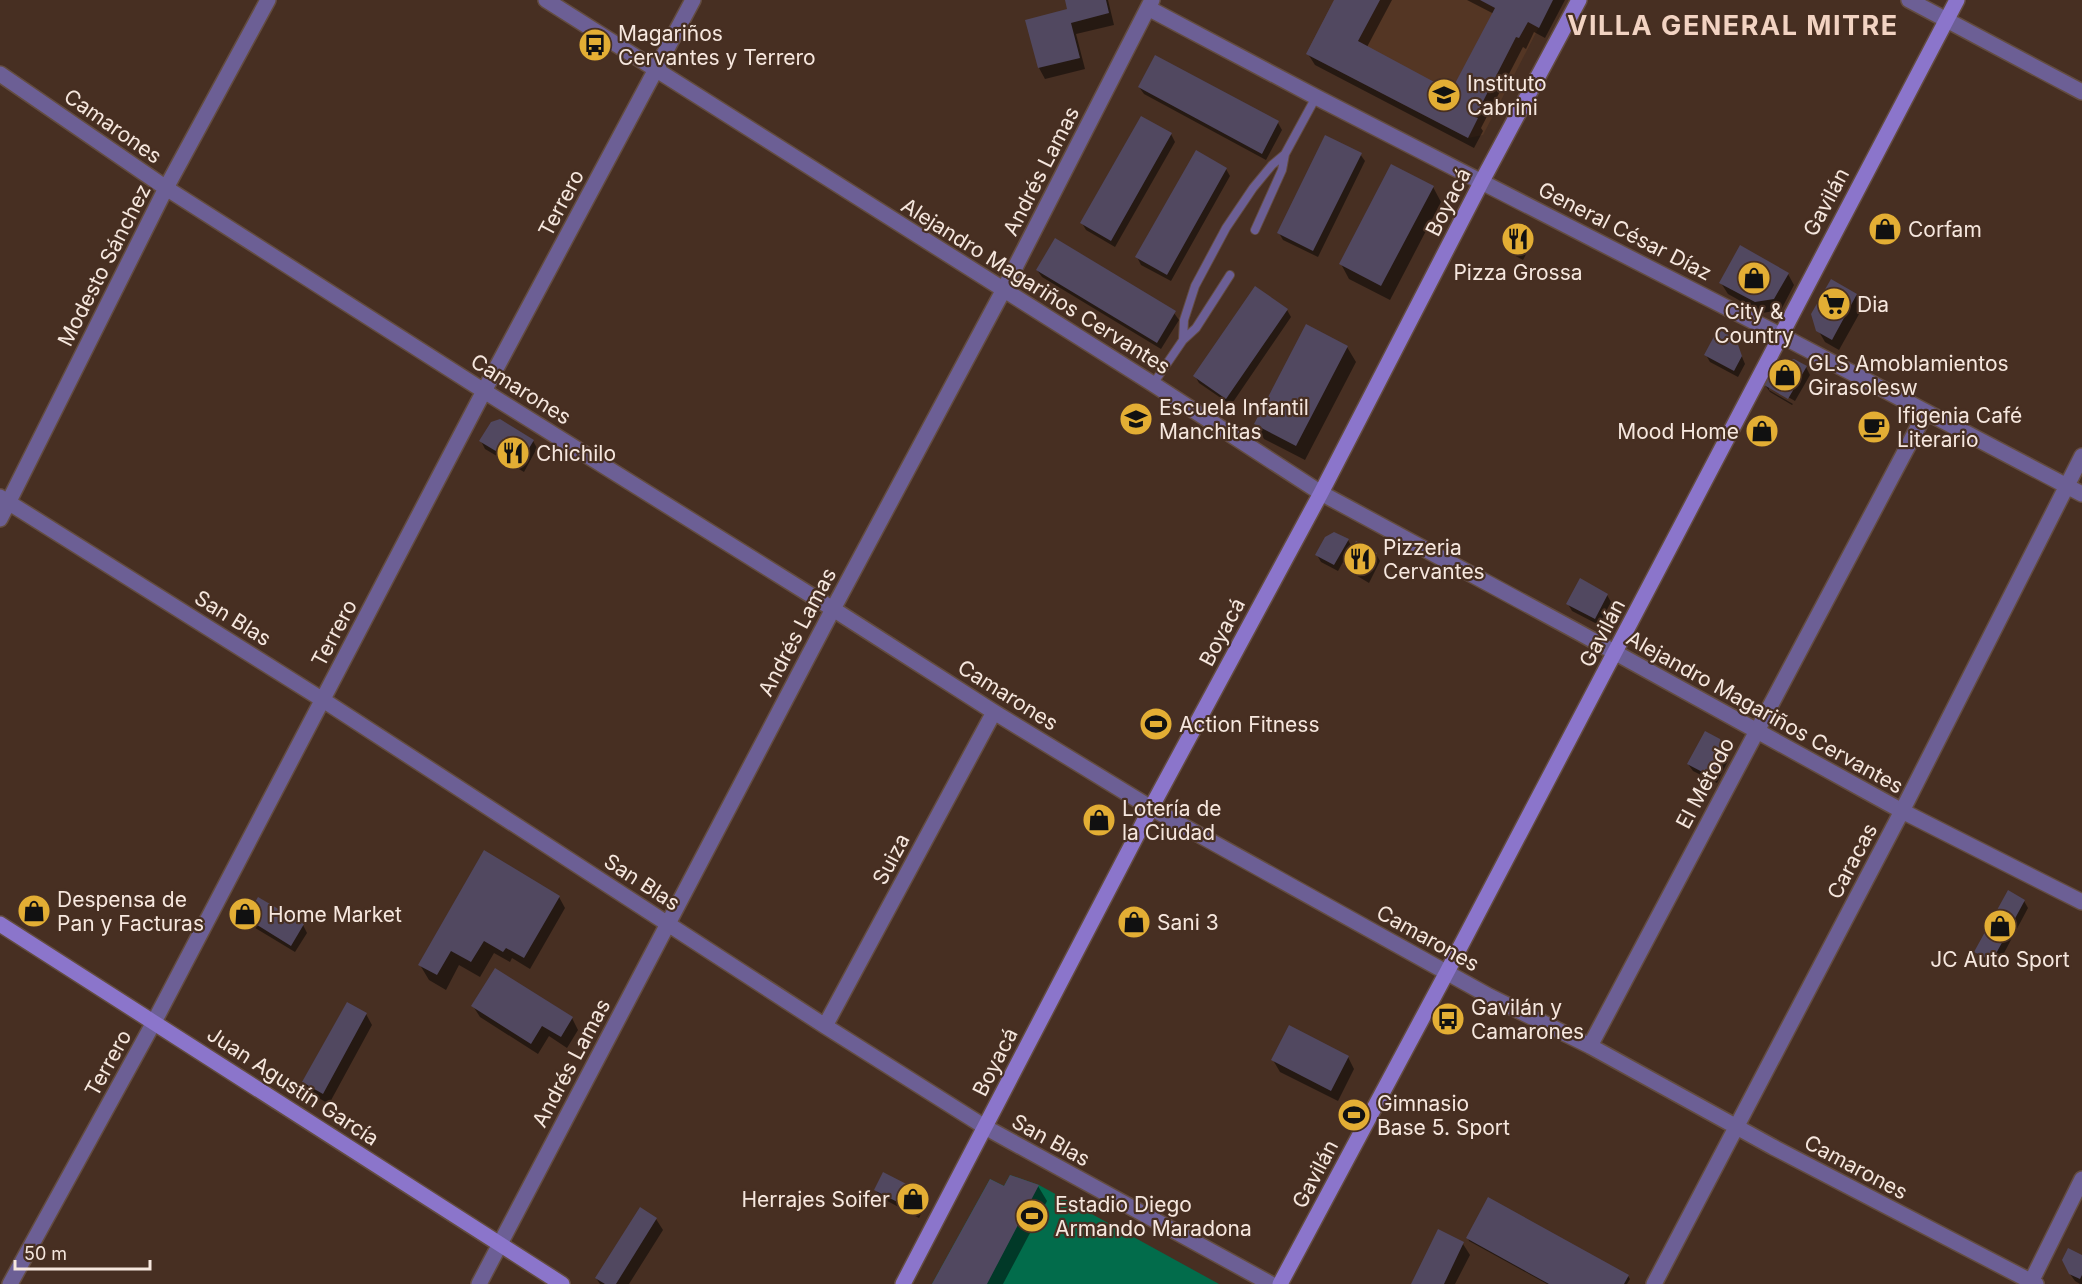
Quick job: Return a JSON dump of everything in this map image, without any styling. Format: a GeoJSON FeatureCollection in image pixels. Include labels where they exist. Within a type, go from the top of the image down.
{"type":"FeatureCollection","features":[{"type":"Feature","properties":{"kind":"street","name":"Modesto Sánchez"},"geometry":{"type":"LineString","coordinates":[[0,519],[4,500],[166,188],[268,0]]}},
{"type":"Feature","properties":{"kind":"street","name":"Alejandro Magariños Cervantes"},"geometry":{"type":"LineString","coordinates":[[546,0],[1153,384],[1321,494],[1615,652],[1902,811],[2082,902]]}},
{"type":"Feature","properties":{"kind":"street","name":"Terrero"},"geometry":{"type":"LineString","coordinates":[[10,1284],[154,1022],[484,391],[693,0]]}},
{"type":"Feature","properties":{"kind":"street","name":"Boyacá"},"geometry":{"type":"LineString","coordinates":[[903,1284],[1151,808],[1321,494],[1482,181],[1579,0]]}},
{"type":"Feature","properties":{"kind":"street"},"geometry":{"type":"LineString","coordinates":[[1909,0],[2082,92]]}},
{"type":"Feature","properties":{"kind":"street","name":"Gavilán"},"geometry":{"type":"LineString","coordinates":[[1280,1284],[1447,972],[1957,0]]}},
{"type":"Feature","properties":{"kind":"street","name":"General César Díaz"},"geometry":{"type":"LineString","coordinates":[[1150,4],[1316,97],[1780,335],[2082,494]]}},
{"type":"Feature","properties":{"kind":"street","name":"Andrés Lamas"},"geometry":{"type":"LineString","coordinates":[[478,1284],[833,609],[1004,291],[1150,4]]}},
{"type":"Feature","properties":{"kind":"street","name":"Camarones"},"geometry":{"type":"LineString","coordinates":[[0,74],[166,188],[484,391],[994,712],[1151,808],[1489,996],[1590,1046],[1736,1127],[2032,1283]]}},
{"type":"Feature","properties":{"kind":"street","name":"El Método"},"geometry":{"type":"LineString","coordinates":[[1590,1046],[1926,412]]}},
{"type":"Feature","properties":{"kind":"street","name":"Caracas"},"geometry":{"type":"LineString","coordinates":[[1654,1284],[1902,811],[2082,456]]}},
{"type":"Feature","properties":{"kind":"street","name":"San Blas"},"geometry":{"type":"LineString","coordinates":[[4,500],[323,699],[825,1026],[986,1127],[1271,1284]]}},
{"type":"Feature","properties":{"kind":"street","name":"Suiza"},"geometry":{"type":"LineString","coordinates":[[825,1026],[994,712]]}},
{"type":"Feature","properties":{"kind":"street","name":"Juan Agustín García"},"geometry":{"type":"LineString","coordinates":[[0,924],[562,1284]]}},
{"type":"Feature","properties":{"kind":"street"},"geometry":{"type":"LineString","coordinates":[[2032,1283],[2082,1179]]}},
{"type":"Feature","properties":{"kind":"lane"},"geometry":{"type":"LineString","coordinates":[[1255,230],[1282,170],[1285,154],[1316,97]]}},
{"type":"Feature","properties":{"kind":"lane"},"geometry":{"type":"LineString","coordinates":[[1183,340],[1184,320],[1195,286],[1226,228],[1253,188],[1272,165],[1285,154]]}},
{"type":"Feature","properties":{"kind":"lane"},"geometry":{"type":"LineString","coordinates":[[1153,384],[1183,340],[1196,328],[1230,276]]}},
{"type":"Feature","properties":{"kind":"shaded area","name":"Instituto Cabrini"},"geometry":{"type":"Polygon","coordinates":[[[1334,0],[1553,0],[1483,135],[1468,138],[1306,54],[1334,0]]]}},
{"type":"Feature","properties":{"kind":"green space","name":"Estadio Diego Armando Maradona"},"geometry":{"type":"Polygon","coordinates":[[[1010,1175],[1039,1185],[1219,1284],[932,1284],[990,1179],[1004,1186],[1010,1175]]]}},
{"type":"Feature","properties":{"kind":"building"},"geometry":{"type":"Polygon","coordinates":[[[1065,0],[1106,0],[1109,13],[1071,23],[1080,58],[1038,68],[1025,20],[1067,9],[1065,0]]]}},
{"type":"Feature","properties":{"kind":"building"},"geometry":{"type":"Polygon","coordinates":[[[1334,0],[1380,0],[1358,41],[1451,91],[1495,8],[1480,0],[1553,0],[1539,28],[1528,22],[1519,38],[1516,37],[1475,117],[1478,118],[1468,138],[1306,54],[1334,0]]]}},
{"type":"Feature","properties":{"kind":"building"},"geometry":{"type":"Polygon","coordinates":[[[1155,55],[1279,121],[1262,154],[1138,87],[1155,55]]]}},
{"type":"Feature","properties":{"kind":"building"},"geometry":{"type":"Polygon","coordinates":[[[1141,116],[1172,133],[1111,241],[1080,223],[1141,116]]]}},
{"type":"Feature","properties":{"kind":"building"},"geometry":{"type":"Polygon","coordinates":[[[1325,135],[1362,153],[1313,251],[1277,233],[1325,135]]]}},
{"type":"Feature","properties":{"kind":"building"},"geometry":{"type":"Polygon","coordinates":[[[1196,150],[1227,168],[1167,275],[1135,257],[1196,150]]]}},
{"type":"Feature","properties":{"kind":"building"},"geometry":{"type":"Polygon","coordinates":[[[1391,164],[1434,186],[1381,286],[1339,264],[1391,164]]]}},
{"type":"Feature","properties":{"kind":"building","name":"Pizza Grossa"},"geometry":{"type":"Polygon","coordinates":[[[1518,224],[1531,231],[1519,254],[1506,247],[1518,224]]]}},
{"type":"Feature","properties":{"kind":"building"},"geometry":{"type":"Polygon","coordinates":[[[1055,238],[1176,311],[1157,343],[1036,270],[1055,238]]]}},
{"type":"Feature","properties":{"kind":"building","name":"City & Country"},"geometry":{"type":"Polygon","coordinates":[[[1740,245],[1789,273],[1774,299],[1755,302],[1719,283],[1740,245]]]}},
{"type":"Feature","properties":{"kind":"building","name":"Dia"},"geometry":{"type":"Polygon","coordinates":[[[1831,279],[1857,294],[1832,340],[1816,331],[1811,314],[1831,279]]]}},
{"type":"Feature","properties":{"kind":"building"},"geometry":{"type":"Polygon","coordinates":[[[1255,286],[1288,309],[1226,399],[1193,376],[1255,286]]]}},
{"type":"Feature","properties":{"kind":"building"},"geometry":{"type":"Polygon","coordinates":[[[1306,324],[1348,346],[1296,446],[1254,424],[1306,324]]]}},
{"type":"Feature","properties":{"kind":"building"},"geometry":{"type":"Polygon","coordinates":[[[1718,329],[1736,339],[1742,356],[1734,371],[1704,355],[1718,329]]]}},
{"type":"Feature","properties":{"kind":"building","name":"GLS Amoblamientos Girasolesw"},"geometry":{"type":"Polygon","coordinates":[[[1794,359],[1807,366],[1788,399],[1764,385],[1777,362],[1794,359]]]}},
{"type":"Feature","properties":{"kind":"building","name":"Chichilo"},"geometry":{"type":"Polygon","coordinates":[[[500,419],[534,440],[519,465],[479,441],[491,422],[500,419]]]}},
{"type":"Feature","properties":{"kind":"building"},"geometry":{"type":"Polygon","coordinates":[[[1334,532],[1349,539],[1334,565],[1315,555],[1325,537],[1334,532]]]}},
{"type":"Feature","properties":{"kind":"building","name":"Pizzeria Cervantes"},"geometry":{"type":"Polygon","coordinates":[[[1356,541],[1377,553],[1364,576],[1343,564],[1356,541]]]}},
{"type":"Feature","properties":{"kind":"building"},"geometry":{"type":"Polygon","coordinates":[[[1580,578],[1608,594],[1595,619],[1566,604],[1580,578]]]}},
{"type":"Feature","properties":{"kind":"building"},"geometry":{"type":"Polygon","coordinates":[[[1705,731],[1720,739],[1724,753],[1712,777],[1687,764],[1705,731]]]}},
{"type":"Feature","properties":{"kind":"building"},"geometry":{"type":"Polygon","coordinates":[[[484,850],[560,896],[524,958],[506,948],[503,952],[484,941],[471,962],[451,951],[437,975],[418,965],[484,850]]]}},
{"type":"Feature","properties":{"kind":"building","name":"JC Auto Sport"},"geometry":{"type":"Polygon","coordinates":[[[2008,890],[2025,900],[1992,961],[1974,952],[2008,890]]]}},
{"type":"Feature","properties":{"kind":"building"},"geometry":{"type":"Polygon","coordinates":[[[258,897],[304,924],[291,946],[246,918],[258,897]]]}},
{"type":"Feature","properties":{"kind":"building"},"geometry":{"type":"Polygon","coordinates":[[[495,968],[573,1017],[561,1037],[542,1026],[531,1044],[471,1006],[495,968]]]}},
{"type":"Feature","properties":{"kind":"building"},"geometry":{"type":"Polygon","coordinates":[[[347,1002],[367,1013],[323,1094],[302,1082],[347,1002]]]}},
{"type":"Feature","properties":{"kind":"building"},"geometry":{"type":"Polygon","coordinates":[[[1289,1025],[1349,1056],[1331,1091],[1271,1060],[1289,1025]]]}},
{"type":"Feature","properties":{"kind":"building"},"geometry":{"type":"Polygon","coordinates":[[[883,1172],[924,1193],[915,1211],[874,1190],[883,1172]]]}},
{"type":"Feature","properties":{"kind":"building"},"geometry":{"type":"Polygon","coordinates":[[[1010,1175],[1039,1185],[987,1284],[932,1284],[990,1179],[1004,1186],[1010,1175]]]}},
{"type":"Feature","properties":{"kind":"building"},"geometry":{"type":"Polygon","coordinates":[[[1488,1197],[1629,1275],[1624,1284],[1549,1284],[1466,1238],[1488,1197]]]}},
{"type":"Feature","properties":{"kind":"building"},"geometry":{"type":"Polygon","coordinates":[[[640,1207],[657,1218],[616,1284],[605,1284],[595,1278],[640,1207]]]}},
{"type":"Feature","properties":{"kind":"building"},"geometry":{"type":"Polygon","coordinates":[[[1438,1229],[1464,1242],[1444,1284],[1411,1284],[1438,1229]]]}},
{"type":"Feature","properties":{"kind":"building"},"geometry":{"type":"Polygon","coordinates":[[[2068,1248],[2082,1255],[2080,1279],[2069,1274],[2062,1260],[2068,1248]]]}},
{"type":"Feature","properties":{"kind":"place","name":"Magariños Cervantes y Terrero"},"geometry":{"type":"Point","coordinates":[595,45]}},
{"type":"Feature","properties":{"kind":"place","name":"Instituto Cabrini"},"geometry":{"type":"Point","coordinates":[1444,95]}},
{"type":"Feature","properties":{"kind":"place","name":"Corfam"},"geometry":{"type":"Point","coordinates":[1885,229]}},
{"type":"Feature","properties":{"kind":"place","name":"Pizza Grossa"},"geometry":{"type":"Point","coordinates":[1518,239]}},
{"type":"Feature","properties":{"kind":"place","name":"City & Country"},"geometry":{"type":"Point","coordinates":[1754,278]}},
{"type":"Feature","properties":{"kind":"place","name":"Dia"},"geometry":{"type":"Point","coordinates":[1834,304]}},
{"type":"Feature","properties":{"kind":"place","name":"GLS Amoblamientos Girasolesw"},"geometry":{"type":"Point","coordinates":[1785,375]}},
{"type":"Feature","properties":{"kind":"place","name":"Escuela Infantil Manchitas"},"geometry":{"type":"Point","coordinates":[1136,419]}},
{"type":"Feature","properties":{"kind":"place","name":"Ifigenia Café Literario"},"geometry":{"type":"Point","coordinates":[1874,427]}},
{"type":"Feature","properties":{"kind":"place","name":"Mood Home"},"geometry":{"type":"Point","coordinates":[1762,431]}},
{"type":"Feature","properties":{"kind":"place","name":"Chichilo"},"geometry":{"type":"Point","coordinates":[513,453]}},
{"type":"Feature","properties":{"kind":"place","name":"Pizzeria Cervantes"},"geometry":{"type":"Point","coordinates":[1360,559]}},
{"type":"Feature","properties":{"kind":"place","name":"Action Fitness"},"geometry":{"type":"Point","coordinates":[1156,724]}},
{"type":"Feature","properties":{"kind":"place","name":"Lotería de la Ciudad"},"geometry":{"type":"Point","coordinates":[1099,820]}},
{"type":"Feature","properties":{"kind":"place","name":"Despensa de Pan y Facturas"},"geometry":{"type":"Point","coordinates":[34,911]}},
{"type":"Feature","properties":{"kind":"place","name":"Home Market"},"geometry":{"type":"Point","coordinates":[245,914]}},
{"type":"Feature","properties":{"kind":"place","name":"Sani 3"},"geometry":{"type":"Point","coordinates":[1134,922]}},
{"type":"Feature","properties":{"kind":"place","name":"JC Auto Sport"},"geometry":{"type":"Point","coordinates":[2000,926]}},
{"type":"Feature","properties":{"kind":"place","name":"Gavilán y Camarones"},"geometry":{"type":"Point","coordinates":[1448,1019]}},
{"type":"Feature","properties":{"kind":"place","name":"Gimnasio Base 5. Sport"},"geometry":{"type":"Point","coordinates":[1354,1115]}},
{"type":"Feature","properties":{"kind":"place","name":"Herrajes Soifer"},"geometry":{"type":"Point","coordinates":[913,1199]}},
{"type":"Feature","properties":{"kind":"place","name":"Estadio Diego Armando Maradona"},"geometry":{"type":"Point","coordinates":[1032,1216]}},
{"type":"Feature","properties":{"kind":"district","name":"VILLA GENERAL MITRE"},"geometry":{"type":"Point","coordinates":[1733,25]}}]}
